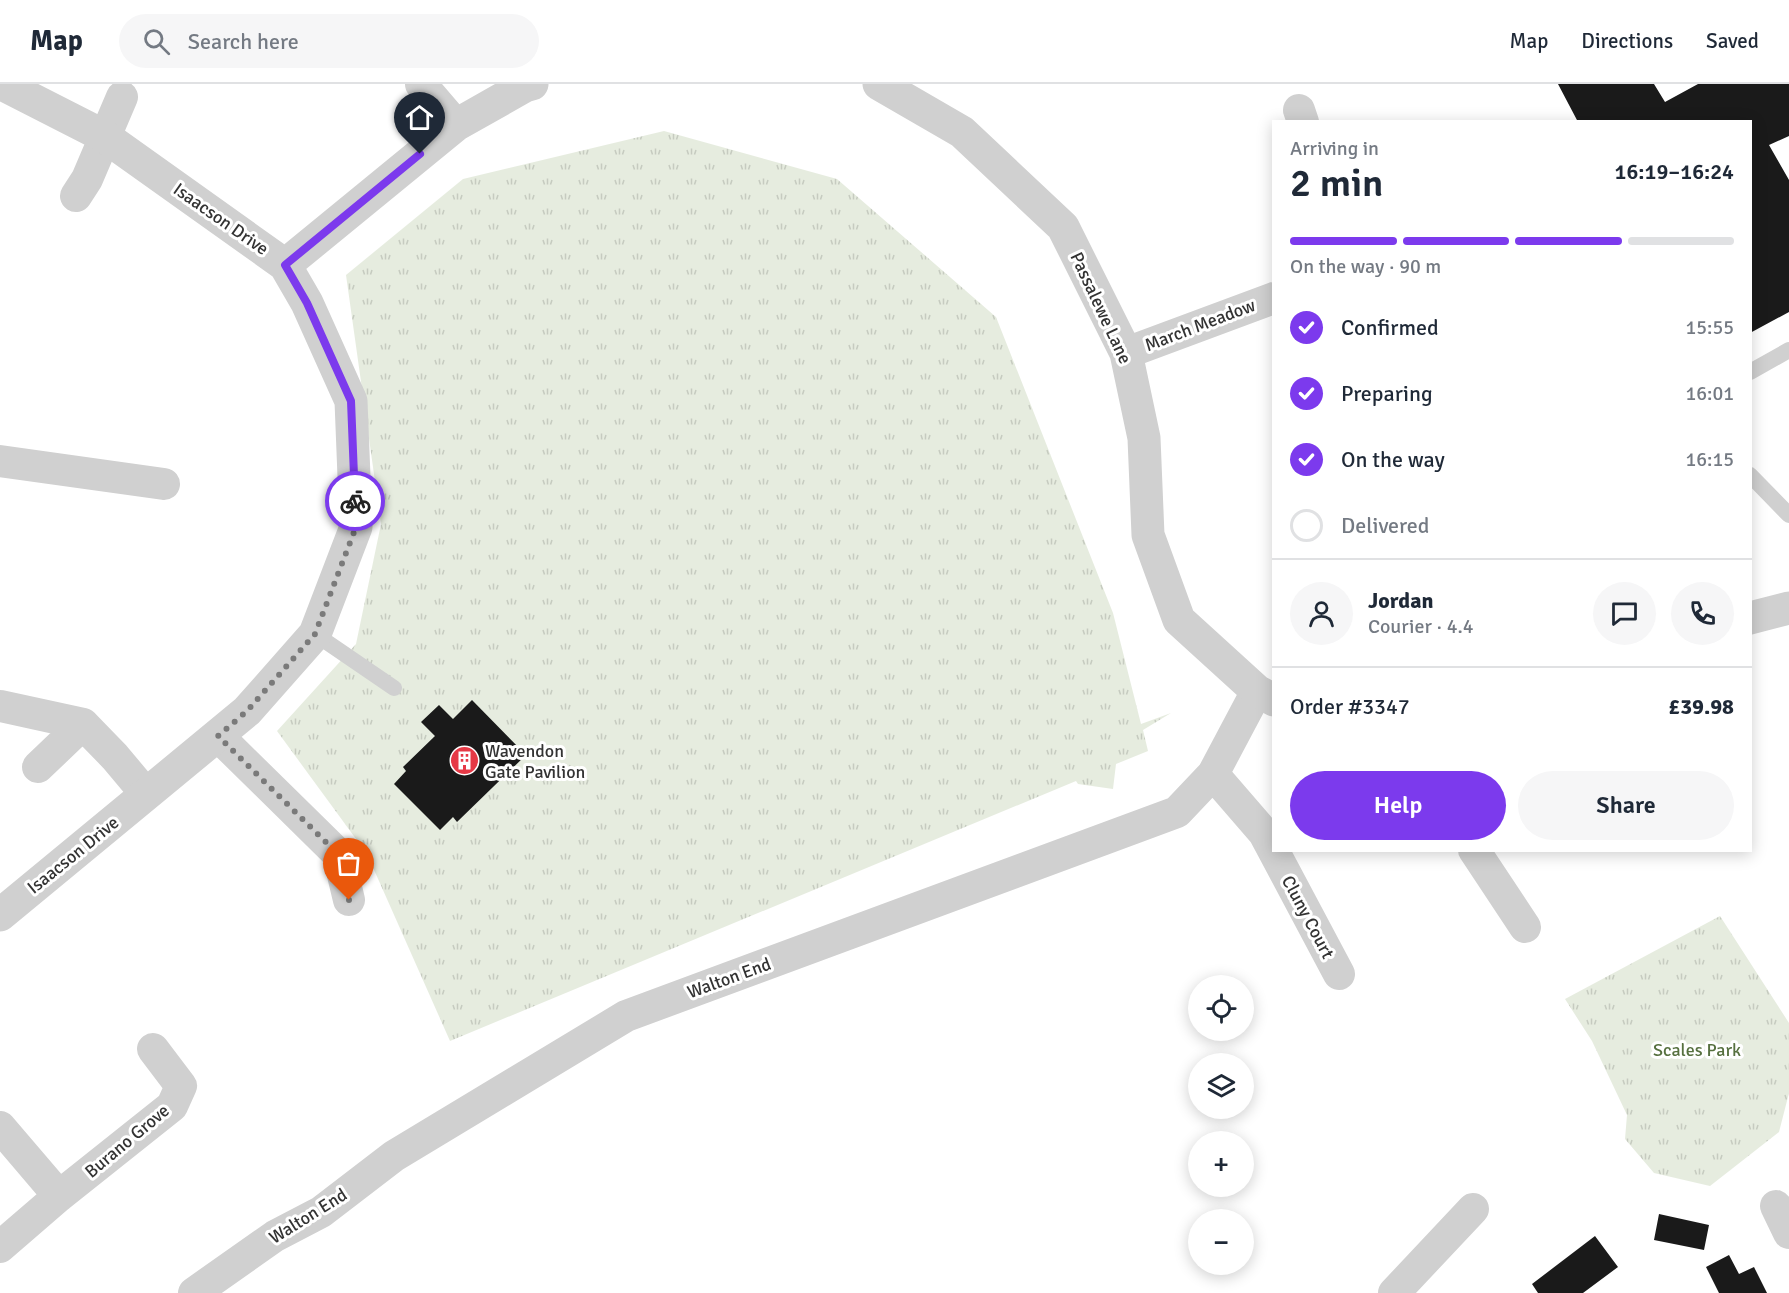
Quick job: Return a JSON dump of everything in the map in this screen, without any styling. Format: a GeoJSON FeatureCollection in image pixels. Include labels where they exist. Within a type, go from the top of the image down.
{"type":"FeatureCollection","features":[{"type":"Feature","properties":{"kind":"street","name":"Isaacson Drive"},"geometry":{"type":"LineString","coordinates":[[0,915],[247,711],[315,634],[356,527],[351,401],[307,303],[285,265],[104,136],[2,84]]}},
{"type":"Feature","properties":{"kind":"street"},"geometry":{"type":"LineString","coordinates":[[421,84],[456,125]]}},
{"type":"Feature","properties":{"kind":"street"},"geometry":{"type":"LineString","coordinates":[[285,265],[456,125],[532,84]]}},
{"type":"Feature","properties":{"kind":"street","name":"Passalewe Lane"},"geometry":{"type":"LineString","coordinates":[[879,84],[962,132],[1063,227],[1126,353],[1144,438],[1148,535],[1179,620],[1265,696]]}},
{"type":"Feature","properties":{"kind":"street"},"geometry":{"type":"LineString","coordinates":[[76,196],[87,179],[122,97]]}},
{"type":"Feature","properties":{"kind":"street","name":"March Meadow"},"geometry":{"type":"LineString","coordinates":[[1126,353],[1272,299]]}},
{"type":"Feature","properties":{"kind":"street"},"geometry":{"type":"LineString","coordinates":[[0,461],[131,491],[164,484]]}},
{"type":"Feature","properties":{"kind":"street"},"geometry":{"type":"LineString","coordinates":[[1752,617],[1789,608]]}},
{"type":"Feature","properties":{"kind":"street","name":"Walton End"},"geometry":{"type":"LineString","coordinates":[[195,1293],[275,1236],[321,1212],[394,1156],[626,1016],[1177,812],[1213,774],[1265,696]]}},
{"type":"Feature","properties":{"kind":"street"},"geometry":{"type":"LineString","coordinates":[[0,706],[83,724],[146,794]]}},
{"type":"Feature","properties":{"kind":"street"},"geometry":{"type":"LineString","coordinates":[[38,767],[83,724]]}},
{"type":"Feature","properties":{"kind":"street"},"geometry":{"type":"LineString","coordinates":[[218,736],[338,854],[349,900]]}},
{"type":"Feature","properties":{"kind":"street","name":"Cluny Court"},"geometry":{"type":"LineString","coordinates":[[1213,774],[1264,833],[1272,848]]}},
{"type":"Feature","properties":{"kind":"street","name":"Cluny Court"},"geometry":{"type":"LineString","coordinates":[[1274,852],[1339,975]]}},
{"type":"Feature","properties":{"kind":"street"},"geometry":{"type":"LineString","coordinates":[[1475,852],[1526,927]]}},
{"type":"Feature","properties":{"kind":"street","name":"Burano Grove"},"geometry":{"type":"LineString","coordinates":[[0,1247],[59,1196],[172,1106],[181,1086],[153,1049]]}},
{"type":"Feature","properties":{"kind":"street"},"geometry":{"type":"LineString","coordinates":[[0,1127],[59,1196]]}},
{"type":"Feature","properties":{"kind":"street"},"geometry":{"type":"LineString","coordinates":[[1394,1293],[1473,1209]]}},
{"type":"Feature","properties":{"kind":"lane"},"geometry":{"type":"LineString","coordinates":[[1752,371],[1789,350]]}},
{"type":"Feature","properties":{"kind":"lane"},"geometry":{"type":"LineString","coordinates":[[1752,477],[1789,515]]}},
{"type":"Feature","properties":{"kind":"lane"},"geometry":{"type":"LineString","coordinates":[[315,634],[394,688]]}},
{"type":"Feature","properties":{"kind":"green space"},"geometry":{"type":"Polygon","coordinates":[[[664,131],[837,179],[996,317],[1113,613],[1141,724],[1171,713],[1143,730],[1148,751],[1116,764],[1113,789],[1078,784],[1076,781],[450,1041],[367,854],[277,731],[356,644],[381,524],[346,275],[463,179],[664,131]]]}},
{"type":"Feature","properties":{"kind":"green space","name":"Scales Park"},"geometry":{"type":"Polygon","coordinates":[[[1720,916],[1789,1023],[1789,1093],[1779,1132],[1710,1186],[1654,1173],[1625,1139],[1627,1115],[1592,1041],[1565,999],[1720,916]]]}},
{"type":"Feature","properties":{"kind":"building"},"geometry":{"type":"Polygon","coordinates":[[[1558,84],[1654,84],[1665,102],[1698,84],[1789,84],[1789,136],[1769,145],[1789,180],[1789,312],[1752,332],[1752,120],[1577,120],[1558,84]]]}},
{"type":"Feature","properties":{"kind":"building","name":"Wavendon Gate Pavilion"},"geometry":{"type":"Polygon","coordinates":[[[472,700],[526,755],[457,822],[453,817],[440,830],[394,784],[406,771],[403,767],[435,736],[421,722],[439,705],[453,719],[472,700]]]}},
{"type":"Feature","properties":{"kind":"building"},"geometry":{"type":"Polygon","coordinates":[[[1659,1214],[1709,1225],[1704,1250],[1654,1240],[1659,1214]]]}},
{"type":"Feature","properties":{"kind":"building"},"geometry":{"type":"Polygon","coordinates":[[[1595,1236],[1618,1267],[1583,1293],[1538,1293],[1532,1284],[1595,1236]]]}},
{"type":"Feature","properties":{"kind":"building"},"geometry":{"type":"Polygon","coordinates":[[[1729,1255],[1739,1274],[1754,1267],[1767,1293],[1719,1293],[1706,1267],[1729,1255]]]}},
{"type":"Feature","properties":{"kind":"way so far"},"geometry":{"type":"LineString","coordinates":[[349,900],[338,854],[218,736],[247,711],[315,634],[356,527],[355,501]]}},
{"type":"Feature","properties":{"kind":"place","name":"Wavendon Gate Pavilion"},"geometry":{"type":"Point","coordinates":[464,761]}},
{"type":"Feature","properties":{"kind":"route"},"geometry":{"type":"LineString","coordinates":[[355,501],[351,401],[307,303],[285,265],[420,154]]}}]}
